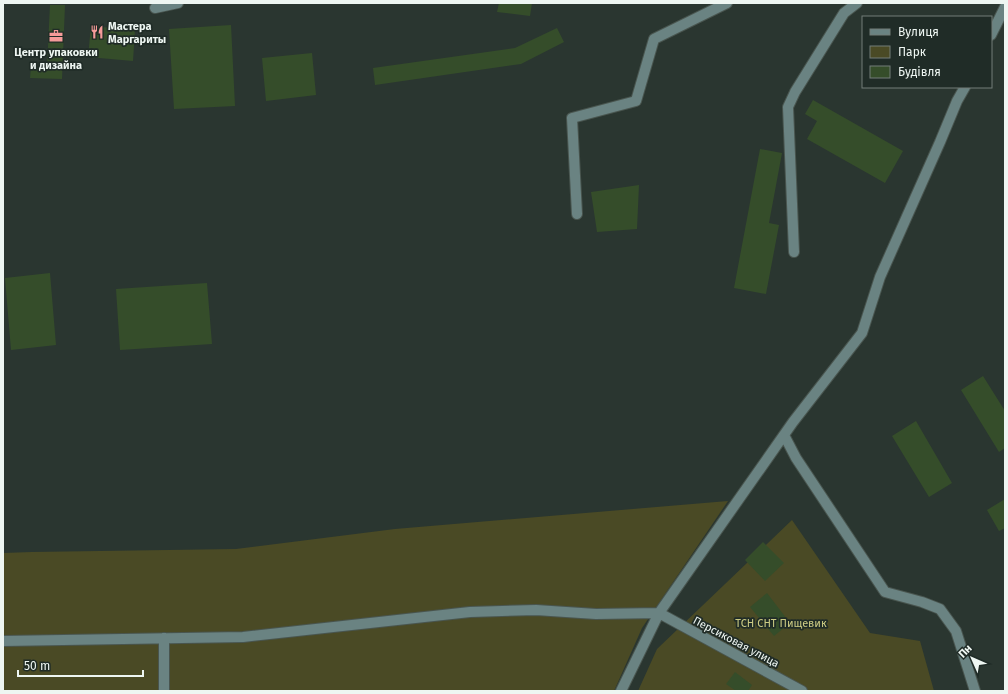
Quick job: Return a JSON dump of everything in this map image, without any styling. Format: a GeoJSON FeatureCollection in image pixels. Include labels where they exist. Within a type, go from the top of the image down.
{"type":"FeatureCollection","features":[{"type":"Feature","properties":{"kind":"lane"},"geometry":{"type":"LineString","coordinates":[[155,8],[178,3]]}},
{"type":"Feature","properties":{"kind":"lane"},"geometry":{"type":"LineString","coordinates":[[577,214],[572,118],[636,101],[654,39],[726,3]]}},
{"type":"Feature","properties":{"kind":"lane"},"geometry":{"type":"LineString","coordinates":[[794,252],[788,107],[794,92],[844,13],[857,3]]}},
{"type":"Feature","properties":{"kind":"lane"},"geometry":{"type":"LineString","coordinates":[[992,33],[1005,7]]}},
{"type":"Feature","properties":{"kind":"lane"},"geometry":{"type":"LineString","coordinates":[[621,691],[659,614],[793,422],[862,332],[880,277],[964,88]]}},
{"type":"Feature","properties":{"kind":"lane"},"geometry":{"type":"LineString","coordinates":[[784,435],[796,458],[885,592],[922,602],[940,609],[956,631],[975,691]]}},
{"type":"Feature","properties":{"kind":"lane"},"geometry":{"type":"LineString","coordinates":[[3,641],[243,637],[470,612],[536,610],[596,614],[659,614]]}},
{"type":"Feature","properties":{"kind":"lane","name":"Персиковая улица"},"geometry":{"type":"LineString","coordinates":[[659,614],[802,691]]}},
{"type":"Feature","properties":{"kind":"lane"},"geometry":{"type":"LineString","coordinates":[[164,638],[164,691]]}},
{"type":"Feature","properties":{"kind":"green space"},"geometry":{"type":"Polygon","coordinates":[[[728,501],[642,628],[614,691],[3,691],[3,553],[236,549],[395,529],[728,501]]]}},
{"type":"Feature","properties":{"kind":"green space","name":"ТСН СНТ Пищевик"},"geometry":{"type":"Polygon","coordinates":[[[792,520],[870,633],[920,641],[934,691],[638,691],[657,649],[792,520]]]}},
{"type":"Feature","properties":{"kind":"building"},"geometry":{"type":"Polygon","coordinates":[[[499,3],[532,3],[530,16],[497,12],[499,3]]]}},
{"type":"Feature","properties":{"kind":"building","name":"Центр упаковки и дизайна"},"geometry":{"type":"Polygon","coordinates":[[[50,5],[65,5],[62,79],[30,78],[31,67],[47,67],[50,5]]]}},
{"type":"Feature","properties":{"kind":"building"},"geometry":{"type":"Polygon","coordinates":[[[231,25],[235,106],[174,109],[169,29],[231,25]]]}},
{"type":"Feature","properties":{"kind":"building"},"geometry":{"type":"Polygon","coordinates":[[[91,26],[135,30],[133,61],[88,57],[91,26]]]}},
{"type":"Feature","properties":{"kind":"building"},"geometry":{"type":"Polygon","coordinates":[[[557,28],[564,42],[521,64],[375,85],[373,68],[515,48],[557,28]]]}},
{"type":"Feature","properties":{"kind":"building"},"geometry":{"type":"Polygon","coordinates":[[[312,53],[316,95],[266,101],[262,58],[312,53]]]}},
{"type":"Feature","properties":{"kind":"building"},"geometry":{"type":"Polygon","coordinates":[[[813,100],[903,151],[885,183],[807,139],[817,121],[805,114],[813,100]]]}},
{"type":"Feature","properties":{"kind":"building"},"geometry":{"type":"Polygon","coordinates":[[[760,149],[782,153],[769,223],[779,225],[766,294],[734,288],[760,149]]]}},
{"type":"Feature","properties":{"kind":"building"},"geometry":{"type":"Polygon","coordinates":[[[639,185],[637,229],[597,232],[591,192],[639,185]]]}},
{"type":"Feature","properties":{"kind":"building"},"geometry":{"type":"Polygon","coordinates":[[[50,273],[56,345],[11,350],[5,278],[50,273]]]}},
{"type":"Feature","properties":{"kind":"building"},"geometry":{"type":"Polygon","coordinates":[[[207,283],[212,344],[120,350],[116,289],[207,283]]]}},
{"type":"Feature","properties":{"kind":"building"},"geometry":{"type":"Polygon","coordinates":[[[983,376],[1005,411],[1005,448],[999,452],[961,390],[983,376]]]}},
{"type":"Feature","properties":{"kind":"building"},"geometry":{"type":"Polygon","coordinates":[[[916,421],[952,483],[929,497],[892,436],[916,421]]]}},
{"type":"Feature","properties":{"kind":"building"},"geometry":{"type":"Polygon","coordinates":[[[1005,499],[1005,528],[999,531],[987,510],[1005,499]]]}},
{"type":"Feature","properties":{"kind":"building"},"geometry":{"type":"Polygon","coordinates":[[[763,542],[784,563],[765,581],[745,560],[763,542]]]}},
{"type":"Feature","properties":{"kind":"building"},"geometry":{"type":"Polygon","coordinates":[[[767,593],[790,623],[774,636],[750,607],[767,593]]]}},
{"type":"Feature","properties":{"kind":"building"},"geometry":{"type":"Polygon","coordinates":[[[735,672],[752,685],[748,691],[736,691],[726,684],[735,672]]]}},
{"type":"Feature","properties":{"kind":"place","name":"Мастера Маргариты"},"geometry":{"type":"Point","coordinates":[97,32]}},
{"type":"Feature","properties":{"kind":"place","name":"Центр упаковки и дизайна"},"geometry":{"type":"Point","coordinates":[56,36]}}]}
